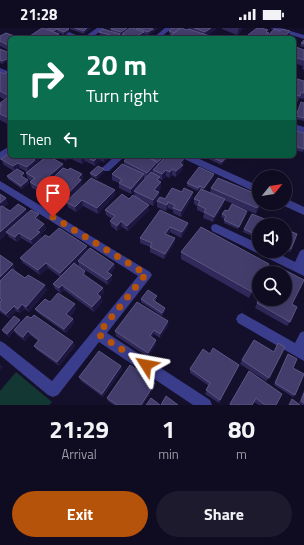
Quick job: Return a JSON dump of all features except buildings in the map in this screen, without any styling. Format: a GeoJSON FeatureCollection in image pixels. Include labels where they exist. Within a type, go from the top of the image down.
{"type":"FeatureCollection","features":[{"type":"Feature","properties":{"kind":"street"},"geometry":{"type":"LineString","coordinates":[[89,36],[101,28]]}},
{"type":"Feature","properties":{"kind":"street"},"geometry":{"type":"LineString","coordinates":[[159,36],[169,28]]}},
{"type":"Feature","properties":{"kind":"street"},"geometry":{"type":"LineString","coordinates":[[273,28],[304,37]]}},
{"type":"Feature","properties":{"kind":"street"},"geometry":{"type":"LineString","coordinates":[[68,34],[74,36]]}},
{"type":"Feature","properties":{"kind":"street"},"geometry":{"type":"LineString","coordinates":[[0,157],[8,151]]}},
{"type":"Feature","properties":{"kind":"street"},"geometry":{"type":"LineString","coordinates":[[106,169],[119,158]]}},
{"type":"Feature","properties":{"kind":"street"},"geometry":{"type":"LineString","coordinates":[[189,158],[252,187]]}},
{"type":"Feature","properties":{"kind":"street"},"geometry":{"type":"LineString","coordinates":[[0,184],[146,274],[53,390],[0,347]]}},
{"type":"Feature","properties":{"kind":"street"},"geometry":{"type":"LineString","coordinates":[[292,205],[304,211]]}},
{"type":"Feature","properties":{"kind":"street"},"geometry":{"type":"LineString","coordinates":[[216,228],[252,246]]}},
{"type":"Feature","properties":{"kind":"street"},"geometry":{"type":"LineString","coordinates":[[278,258],[301,269],[304,254]]}},
{"type":"Feature","properties":{"kind":"street"},"geometry":{"type":"LineString","coordinates":[[242,319],[301,353],[304,336]]}},
{"type":"Feature","properties":{"kind":"street"},"geometry":{"type":"LineString","coordinates":[[98,334],[205,405]]}},
{"type":"Feature","properties":{"kind":"green space"},"geometry":{"type":"Polygon","coordinates":[[[16,372],[52,402],[49,405],[0,405],[0,391],[16,372]]]}},
{"type":"Feature","properties":{"kind":"route"},"geometry":{"type":"LineString","coordinates":[[53,217],[146,274],[98,334],[146,365]]}}]}
